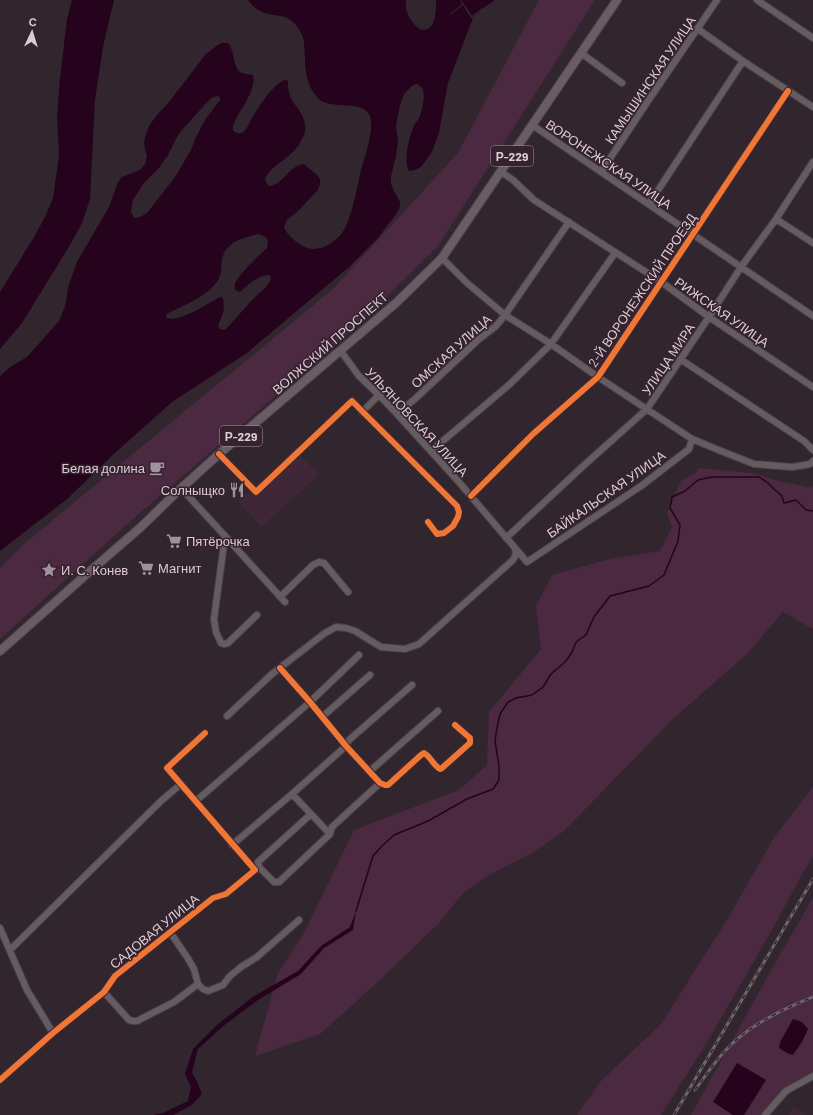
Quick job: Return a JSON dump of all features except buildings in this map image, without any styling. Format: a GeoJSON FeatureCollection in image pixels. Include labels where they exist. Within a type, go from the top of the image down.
{"type":"FeatureCollection","features":[{"type":"Feature","properties":{"kind":"main road","name":"ВОЛЖСКИЙ ПРОСПЕКТ"},"geometry":{"type":"LineString","coordinates":[[0,651],[141,527],[219,454],[396,303],[442,258],[617,0]]}},
{"type":"Feature","properties":{"kind":"street","name":"КАМЫШИНСКАЯ УЛИЦА"},"geometry":{"type":"LineString","coordinates":[[601,172],[717,0]]}},
{"type":"Feature","properties":{"kind":"street"},"geometry":{"type":"LineString","coordinates":[[757,0],[813,38]]}},
{"type":"Feature","properties":{"kind":"street"},"geometry":{"type":"LineString","coordinates":[[698,29],[743,61],[813,107]]}},
{"type":"Feature","properties":{"kind":"street"},"geometry":{"type":"LineString","coordinates":[[581,53],[622,83]]}},
{"type":"Feature","properties":{"kind":"street"},"geometry":{"type":"LineString","coordinates":[[649,204],[743,61]]}},
{"type":"Feature","properties":{"kind":"street","name":"2-Й ВОРОНЕЖСКИЙ ПРОЕЗД"},"geometry":{"type":"LineString","coordinates":[[471,496],[533,434],[598,377],[660,281],[788,91]]}},
{"type":"Feature","properties":{"kind":"street","name":"ВОРОНЕЖСКАЯ УЛИЦА"},"geometry":{"type":"LineString","coordinates":[[532,125],[813,316]]}},
{"type":"Feature","properties":{"kind":"street","name":"УЛИЦА МИРА"},"geometry":{"type":"LineString","coordinates":[[506,538],[581,468],[647,410],[709,318],[741,267],[813,162]]}},
{"type":"Feature","properties":{"kind":"street","name":"РИЖСКАЯ УЛИЦА"},"geometry":{"type":"LineString","coordinates":[[501,172],[513,180],[534,200],[660,281],[709,318],[813,387]]}},
{"type":"Feature","properties":{"kind":"street"},"geometry":{"type":"LineString","coordinates":[[807,172],[813,176]]}},
{"type":"Feature","properties":{"kind":"street"},"geometry":{"type":"LineString","coordinates":[[776,218],[813,244]]}},
{"type":"Feature","properties":{"kind":"street","name":"ОМСКАЯ УЛИЦА"},"geometry":{"type":"LineString","coordinates":[[397,414],[478,340],[496,326],[569,222]]}},
{"type":"Feature","properties":{"kind":"street"},"geometry":{"type":"LineString","coordinates":[[431,451],[510,384],[551,344],[615,253]]}},
{"type":"Feature","properties":{"kind":"street"},"geometry":{"type":"LineString","coordinates":[[442,258],[466,282],[505,315],[551,344],[692,439],[754,464],[792,467],[810,464],[813,461]]}},
{"type":"Feature","properties":{"kind":"street","name":"УЛЬЯНОВСКАЯ УЛИЦА"},"geometry":{"type":"LineString","coordinates":[[340,350],[359,376],[379,395],[431,451],[527,562]]}},
{"type":"Feature","properties":{"kind":"street"},"geometry":{"type":"LineString","coordinates":[[680,359],[804,441],[813,450]]}},
{"type":"Feature","properties":{"kind":"street"},"geometry":{"type":"LineString","coordinates":[[362,412],[379,395]]}},
{"type":"Feature","properties":{"kind":"street"},"geometry":{"type":"LineString","coordinates":[[219,454],[256,492],[352,401],[456,506],[459,512],[453,526],[444,533],[437,534],[428,522]]}},
{"type":"Feature","properties":{"kind":"street","name":"БАЙКАЛЬСКАЯ УЛИЦА"},"geometry":{"type":"LineString","coordinates":[[527,562],[641,486],[689,449],[692,439]]}},
{"type":"Feature","properties":{"kind":"street"},"geometry":{"type":"LineString","coordinates":[[181,488],[285,602]]}},
{"type":"Feature","properties":{"kind":"street"},"geometry":{"type":"LineString","coordinates":[[226,536],[214,619],[216,632],[221,643],[228,643],[257,615]]}},
{"type":"Feature","properties":{"kind":"street"},"geometry":{"type":"LineString","coordinates":[[227,716],[272,674],[325,633],[336,627],[355,631],[381,647],[405,649],[419,644],[513,560],[516,554],[515,548]]}},
{"type":"Feature","properties":{"kind":"street"},"geometry":{"type":"LineString","coordinates":[[280,597],[313,565],[319,562],[324,563],[348,592]]}},
{"type":"Feature","properties":{"kind":"street"},"geometry":{"type":"LineString","coordinates":[[196,802],[310,702],[360,655]]}},
{"type":"Feature","properties":{"kind":"street"},"geometry":{"type":"LineString","coordinates":[[280,668],[346,746],[380,783],[385,785],[388,785],[424,754],[427,755],[437,767],[442,768],[470,743],[470,738],[455,724]]}},
{"type":"Feature","properties":{"kind":"street"},"geometry":{"type":"LineString","coordinates":[[322,717],[370,674]]}},
{"type":"Feature","properties":{"kind":"street"},"geometry":{"type":"LineString","coordinates":[[205,733],[167,768],[232,845],[346,746],[349,740],[412,685]]}},
{"type":"Feature","properties":{"kind":"street"},"geometry":{"type":"LineString","coordinates":[[370,771],[438,711]]}},
{"type":"Feature","properties":{"kind":"street"},"geometry":{"type":"LineString","coordinates":[[311,814],[258,862],[259,867],[274,882],[279,882],[330,834],[332,827],[380,783]]}},
{"type":"Feature","properties":{"kind":"street"},"geometry":{"type":"LineString","coordinates":[[10,950],[161,801],[181,784]]}},
{"type":"Feature","properties":{"kind":"street"},"geometry":{"type":"LineString","coordinates":[[292,794],[330,834]]}},
{"type":"Feature","properties":{"kind":"street","name":"САДОВАЯ УЛИЦА"},"geometry":{"type":"LineString","coordinates":[[0,1080],[53,1033],[104,992],[115,976],[213,898],[226,894],[255,870],[232,845]]}},
{"type":"Feature","properties":{"kind":"street"},"geometry":{"type":"LineString","coordinates":[[170,932],[194,969],[198,984],[203,989],[208,991],[223,985],[230,976],[257,957],[299,920]]}},
{"type":"Feature","properties":{"kind":"street"},"geometry":{"type":"LineString","coordinates":[[0,928],[27,990],[53,1033]]}},
{"type":"Feature","properties":{"kind":"street"},"geometry":{"type":"LineString","coordinates":[[104,992],[128,1020],[137,1021],[174,1002],[198,984]]}},
{"type":"Feature","properties":{"kind":"street"},"geometry":{"type":"LineString","coordinates":[[765,1115],[786,1091],[813,1076]]}},
{"type":"Feature","properties":{"kind":"shaded area"},"geometry":{"type":"Polygon","coordinates":[[[72,0],[114,0],[103,47],[95,100],[90,199],[82,223],[70,245],[22,323],[0,349],[0,292],[34,237],[53,198],[59,156],[57,117],[60,78],[67,19],[72,0]]]}},
{"type":"Feature","properties":{"kind":"shaded area"},"geometry":{"type":"Polygon","coordinates":[[[248,0],[406,0],[406,9],[410,18],[416,26],[424,30],[428,29],[432,25],[436,13],[436,0],[495,0],[482,9],[473,18],[448,83],[439,133],[432,152],[421,167],[409,171],[407,166],[407,150],[413,127],[421,112],[424,94],[422,88],[417,84],[413,85],[404,94],[396,125],[398,141],[391,176],[391,184],[400,202],[400,207],[377,239],[349,267],[247,353],[172,402],[115,453],[66,500],[0,551],[0,376],[10,367],[27,357],[59,321],[65,306],[69,284],[78,260],[109,207],[118,182],[122,177],[140,170],[145,164],[147,156],[144,142],[149,126],[205,55],[215,47],[221,43],[228,43],[232,50],[238,70],[242,73],[253,75],[254,81],[250,94],[233,125],[233,130],[238,133],[245,131],[266,97],[274,87],[284,80],[288,81],[288,89],[292,100],[303,118],[305,132],[298,146],[289,156],[268,173],[265,179],[269,186],[274,185],[283,179],[294,168],[304,164],[320,179],[318,190],[297,212],[287,220],[284,227],[287,233],[295,241],[305,247],[315,249],[330,244],[346,227],[366,154],[371,128],[370,116],[361,108],[326,103],[320,100],[310,86],[308,80],[304,40],[298,28],[288,18],[265,13],[256,9],[248,0]],[[216,96],[210,99],[181,131],[159,168],[143,184],[133,200],[131,211],[134,218],[140,217],[147,213],[175,177],[191,150],[205,120],[220,100],[220,97],[216,96]],[[258,234],[241,239],[231,244],[224,253],[220,275],[214,286],[202,296],[167,314],[166,318],[178,318],[201,308],[220,297],[223,298],[224,310],[218,326],[220,329],[225,330],[264,289],[271,279],[270,275],[262,276],[254,280],[240,292],[235,290],[235,285],[240,276],[267,248],[268,242],[266,237],[258,234]]]}},
{"type":"Feature","properties":{"kind":"shaded area"},"geometry":{"type":"Polygon","coordinates":[[[539,0],[595,0],[438,246],[360,323],[125,526],[0,639],[0,568],[25,543],[333,289],[458,153],[539,0]]]}},
{"type":"Feature","properties":{"kind":"shaded area"},"geometry":{"type":"Polygon","coordinates":[[[295,449],[319,475],[261,527],[238,501],[295,449]]]}},
{"type":"Feature","properties":{"kind":"shaded area"},"geometry":{"type":"Polygon","coordinates":[[[698,468],[751,473],[778,481],[808,487],[813,486],[813,629],[783,612],[747,654],[673,719],[564,831],[532,853],[491,874],[463,893],[438,924],[381,979],[320,1034],[255,1056],[278,973],[304,933],[354,830],[459,790],[487,765],[489,712],[541,649],[536,606],[552,575],[610,559],[660,551],[672,527],[667,513],[681,481],[696,473],[698,468]]]}},
{"type":"Feature","properties":{"kind":"shaded area"},"geometry":{"type":"Polygon","coordinates":[[[813,787],[813,857],[709,1039],[661,1115],[577,1115],[600,1082],[661,1024],[727,920],[775,836],[813,787]]]}},
{"type":"Feature","properties":{"kind":"shaded area"},"geometry":{"type":"Polygon","coordinates":[[[813,898],[813,1075],[773,1103],[766,1115],[691,1115],[775,963],[813,898]]]}},
{"type":"Feature","properties":{"kind":"shaded area"},"geometry":{"type":"Polygon","coordinates":[[[356,911],[353,930],[324,948],[301,974],[258,1000],[222,1027],[198,1049],[192,1072],[202,1094],[192,1105],[173,1115],[153,1115],[163,1113],[188,1101],[191,1087],[185,1074],[193,1049],[218,1024],[254,996],[298,971],[321,946],[350,927],[356,911]]]}},
{"type":"Feature","properties":{"kind":"shaded area"},"geometry":{"type":"Polygon","coordinates":[[[793,1019],[802,1022],[808,1029],[802,1042],[793,1055],[779,1048],[780,1042],[793,1019]]]}},
{"type":"Feature","properties":{"kind":"shaded area"},"geometry":{"type":"Polygon","coordinates":[[[737,1063],[766,1080],[744,1115],[733,1115],[713,1102],[737,1063]]]}},
{"type":"Feature","properties":{"kind":"shaded area"},"geometry":{"type":"Polygon","coordinates":[[[793,1107],[806,1115],[788,1115],[793,1107]]]}},
{"type":"Feature","properties":{"kind":"pier"},"geometry":{"type":"Polygon","coordinates":[[[460,0],[472,16],[482,9],[473,18],[471,18],[463,5],[450,15],[462,4],[460,0]]]}},
{"type":"Feature","properties":{"kind":"waterway"},"geometry":{"type":"LineString","coordinates":[[356,911],[373,856],[394,835],[428,821],[467,799],[493,789],[499,780],[499,766],[495,741],[497,728],[500,714],[508,702],[516,698],[532,695],[543,687],[551,674],[566,661],[576,642],[586,635],[594,617],[610,596],[649,586],[664,575],[678,541],[680,525],[670,508],[672,497],[685,491],[698,480],[712,477],[759,477],[782,496],[784,503],[796,500],[806,510],[813,511]]}},
{"type":"Feature","properties":{"kind":"railway"},"geometry":{"type":"LineString","coordinates":[[674,1115],[813,879]]}},
{"type":"Feature","properties":{"kind":"railway"},"geometry":{"type":"LineString","coordinates":[[695,1090],[732,1043],[777,1013],[813,997]]}},
{"type":"Feature","properties":{"kind":"cycle path"},"geometry":{"type":"LineString","coordinates":[[471,496],[533,434],[598,377],[788,91]]}},
{"type":"Feature","properties":{"kind":"cycle path"},"geometry":{"type":"LineString","coordinates":[[219,454],[256,492],[352,401],[457,506],[459,512],[458,517],[453,526],[444,533],[437,534],[428,522]]}},
{"type":"Feature","properties":{"kind":"cycle path"},"geometry":{"type":"LineString","coordinates":[[280,668],[346,746],[380,783],[385,785],[388,785],[424,753],[440,769],[442,768],[470,743],[470,738],[455,725]]}},
{"type":"Feature","properties":{"kind":"cycle path"},"geometry":{"type":"LineString","coordinates":[[0,1080],[53,1033],[104,992],[115,976],[213,898],[226,894],[255,870],[167,768],[205,733]]}},
{"type":"Feature","properties":{"kind":"place","name":"Белая долина"},"geometry":{"type":"Point","coordinates":[157,468]}},
{"type":"Feature","properties":{"kind":"place","name":"Солныщко"},"geometry":{"type":"Point","coordinates":[237,490]}},
{"type":"Feature","properties":{"kind":"place","name":"Пятёрочка"},"geometry":{"type":"Point","coordinates":[174,541]}},
{"type":"Feature","properties":{"kind":"place","name":"Магнит"},"geometry":{"type":"Point","coordinates":[146,568]}},
{"type":"Feature","properties":{"kind":"place","name":"И. С. Конев"},"geometry":{"type":"Point","coordinates":[49,570]}}]}
